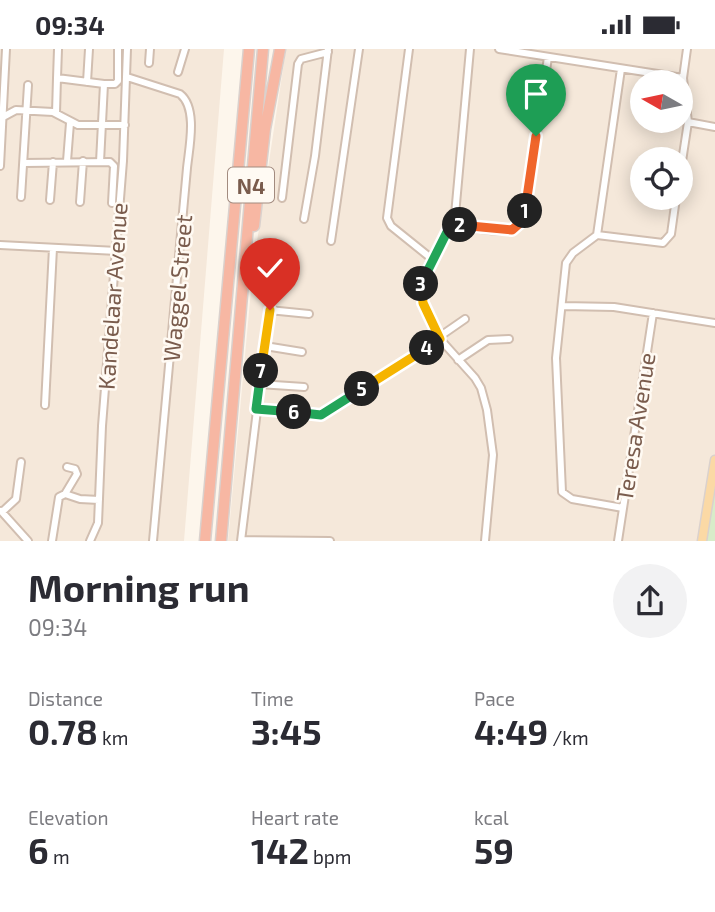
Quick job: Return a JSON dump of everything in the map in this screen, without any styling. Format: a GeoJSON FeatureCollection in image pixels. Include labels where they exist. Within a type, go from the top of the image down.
{"type":"FeatureCollection","features":[{"type":"Feature","properties":{"kind":"highway","name":"N4"},"geometry":{"type":"LineString","coordinates":[[205,541],[249,49]]}},
{"type":"Feature","properties":{"kind":"highway","name":"N4"},"geometry":{"type":"LineString","coordinates":[[221,541],[263,49]]}},
{"type":"Feature","properties":{"kind":"highway"},"geometry":{"type":"LineString","coordinates":[[235,387],[265,129],[280,49]]}},
{"type":"Feature","properties":{"kind":"main road"},"geometry":{"type":"LineString","coordinates":[[702,541],[715,460]]}},
{"type":"Feature","properties":{"kind":"street"},"geometry":{"type":"LineString","coordinates":[[0,166],[6,49]]}},
{"type":"Feature","properties":{"kind":"street"},"geometry":{"type":"LineString","coordinates":[[56,113],[58,49]]}},
{"type":"Feature","properties":{"kind":"street"},"geometry":{"type":"LineString","coordinates":[[87,82],[89,49]]}},
{"type":"Feature","properties":{"kind":"street"},"geometry":{"type":"LineString","coordinates":[[57,78],[115,84],[118,81],[118,49]]}},
{"type":"Feature","properties":{"kind":"street","name":"Kandelaar Avenue"},"geometry":{"type":"LineString","coordinates":[[90,541],[97,527],[125,125],[127,49]]}},
{"type":"Feature","properties":{"kind":"street"},"geometry":{"type":"LineString","coordinates":[[149,63],[150,49]]}},
{"type":"Feature","properties":{"kind":"street"},"geometry":{"type":"LineString","coordinates":[[178,72],[185,49]]}},
{"type":"Feature","properties":{"kind":"street"},"geometry":{"type":"LineString","coordinates":[[331,241],[359,49]]}},
{"type":"Feature","properties":{"kind":"street"},"geometry":{"type":"LineString","coordinates":[[409,49],[387,218],[391,226],[432,259]]}},
{"type":"Feature","properties":{"kind":"street"},"geometry":{"type":"LineString","coordinates":[[470,49],[457,205],[451,224],[420,287],[423,303],[439,338],[481,388],[492,439],[493,468],[485,541]]}},
{"type":"Feature","properties":{"kind":"street"},"geometry":{"type":"LineString","coordinates":[[499,49],[630,70]]}},
{"type":"Feature","properties":{"kind":"street"},"geometry":{"type":"LineString","coordinates":[[684,70],[687,49]]}},
{"type":"Feature","properties":{"kind":"street"},"geometry":{"type":"LineString","coordinates":[[282,198],[298,64],[301,59],[328,51],[316,156],[304,219]]}},
{"type":"Feature","properties":{"kind":"street"},"geometry":{"type":"LineString","coordinates":[[451,224],[503,231],[512,230],[520,223],[525,214],[548,57]]}},
{"type":"Feature","properties":{"kind":"street"},"geometry":{"type":"LineString","coordinates":[[621,69],[597,235],[566,263],[556,358],[562,492],[572,499],[623,507]]}},
{"type":"Feature","properties":{"kind":"street","name":"Waggel Street"},"geometry":{"type":"LineString","coordinates":[[127,77],[180,95],[187,100],[191,109],[153,541]]}},
{"type":"Feature","properties":{"kind":"street"},"geometry":{"type":"LineString","coordinates":[[100,162],[104,84]]}},
{"type":"Feature","properties":{"kind":"street"},"geometry":{"type":"LineString","coordinates":[[21,197],[27,85]]}},
{"type":"Feature","properties":{"kind":"street"},"geometry":{"type":"LineString","coordinates":[[4,99],[16,110]]}},
{"type":"Feature","properties":{"kind":"street"},"geometry":{"type":"LineString","coordinates":[[3,117],[16,110],[56,113],[78,125],[125,125]]}},
{"type":"Feature","properties":{"kind":"street"},"geometry":{"type":"LineString","coordinates":[[67,161],[70,123]]}},
{"type":"Feature","properties":{"kind":"street"},"geometry":{"type":"LineString","coordinates":[[693,123],[715,127]]}},
{"type":"Feature","properties":{"kind":"street"},"geometry":{"type":"LineString","coordinates":[[80,202],[83,161]]}},
{"type":"Feature","properties":{"kind":"street"},"geometry":{"type":"LineString","coordinates":[[50,200],[52,162]]}},
{"type":"Feature","properties":{"kind":"street"},"geometry":{"type":"LineString","coordinates":[[23,163],[110,162],[114,166],[112,203]]}},
{"type":"Feature","properties":{"kind":"street"},"geometry":{"type":"LineString","coordinates":[[597,235],[663,243],[671,234],[674,210]]}},
{"type":"Feature","properties":{"kind":"street"},"geometry":{"type":"LineString","coordinates":[[0,245],[117,251]]}},
{"type":"Feature","properties":{"kind":"street"},"geometry":{"type":"LineString","coordinates":[[45,405],[53,248]]}},
{"type":"Feature","properties":{"kind":"street"},"geometry":{"type":"LineString","coordinates":[[275,263],[242,540],[330,541]]}},
{"type":"Feature","properties":{"kind":"street"},"geometry":{"type":"LineString","coordinates":[[563,306],[604,306],[715,323]]}},
{"type":"Feature","properties":{"kind":"street"},"geometry":{"type":"LineString","coordinates":[[270,310],[309,314]]}},
{"type":"Feature","properties":{"kind":"street","name":"Teresa Avenue"},"geometry":{"type":"LineString","coordinates":[[618,541],[653,313]]}},
{"type":"Feature","properties":{"kind":"street"},"geometry":{"type":"LineString","coordinates":[[256,409],[321,415],[465,319]]}},
{"type":"Feature","properties":{"kind":"street"},"geometry":{"type":"LineString","coordinates":[[458,360],[488,340],[509,338]]}},
{"type":"Feature","properties":{"kind":"street"},"geometry":{"type":"LineString","coordinates":[[265,346],[302,352]]}},
{"type":"Feature","properties":{"kind":"street"},"geometry":{"type":"LineString","coordinates":[[259,384],[304,387]]}},
{"type":"Feature","properties":{"kind":"street"},"geometry":{"type":"LineString","coordinates":[[21,462],[16,499],[1,511],[28,541]]}},
{"type":"Feature","properties":{"kind":"street"},"geometry":{"type":"LineString","coordinates":[[52,541],[58,501],[77,472],[67,467]]}},
{"type":"Feature","properties":{"kind":"street"},"geometry":{"type":"LineString","coordinates":[[65,493],[80,499],[99,500]]}},
{"type":"Feature","properties":{"kind":"shaded area"},"geometry":{"type":"Polygon","coordinates":[[[0,49],[224,49],[184,541],[0,541],[0,49]]]}},
{"type":"Feature","properties":{"kind":"shaded area"},"geometry":{"type":"Polygon","coordinates":[[[286,49],[715,49],[715,541],[228,541],[253,268],[286,49]]]}},
{"type":"Feature","properties":{"kind":"green space"},"geometry":{"type":"Polygon","coordinates":[[[715,473],[715,541],[703,541],[715,473]]]}},
{"type":"Feature","properties":{"kind":"route"},"geometry":{"type":"LineString","coordinates":[[270,310],[256,409],[321,415],[440,339],[423,303],[420,287],[422,277],[451,224],[503,231],[512,230],[520,223],[525,214],[536,136]]}}]}
